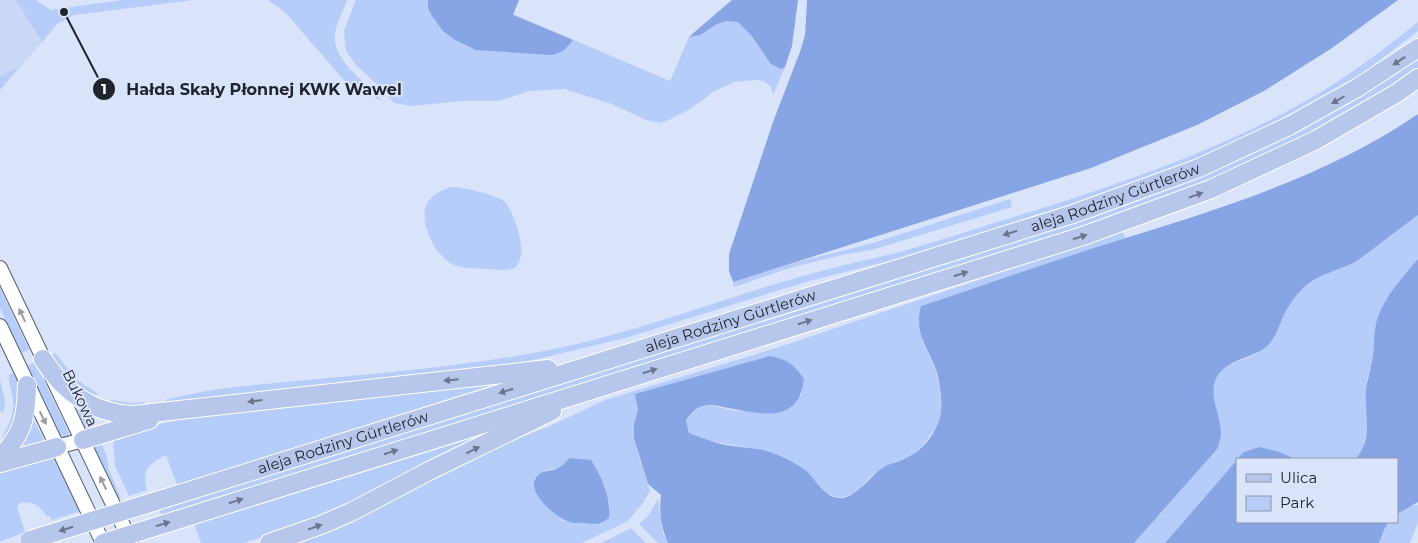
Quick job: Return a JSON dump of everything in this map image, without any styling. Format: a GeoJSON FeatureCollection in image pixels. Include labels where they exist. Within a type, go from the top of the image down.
{"type":"FeatureCollection","features":[{"type":"Feature","properties":{"kind":"main road","name":"aleja Rodziny Gürtlerów"},"geometry":{"type":"LineString","coordinates":[[26,542],[1073,214],[1199,168],[1311,114],[1364,84],[1418,48]]}},
{"type":"Feature","properties":{"kind":"main road","name":"aleja Rodziny Gürtlerów"},"geometry":{"type":"LineString","coordinates":[[103,543],[1084,236],[1211,189],[1316,140],[1397,93],[1418,78]]}},
{"type":"Feature","properties":{"kind":"main road"},"geometry":{"type":"LineString","coordinates":[[43,359],[50,371],[66,388],[83,401],[112,413],[134,415],[586,365]]}},
{"type":"Feature","properties":{"kind":"main road"},"geometry":{"type":"LineString","coordinates":[[0,458],[18,436],[26,410],[27,385]]}},
{"type":"Feature","properties":{"kind":"main road"},"geometry":{"type":"LineString","coordinates":[[269,543],[321,525],[351,512],[429,471],[604,385]]}},
{"type":"Feature","properties":{"kind":"main road"},"geometry":{"type":"LineString","coordinates":[[83,440],[188,409]]}},
{"type":"Feature","properties":{"kind":"main road"},"geometry":{"type":"LineString","coordinates":[[0,463],[57,447]]}},
{"type":"Feature","properties":{"kind":"street","name":"Bukowa"},"geometry":{"type":"LineString","coordinates":[[0,268],[132,543]]}},
{"type":"Feature","properties":{"kind":"street"},"geometry":{"type":"LineString","coordinates":[[0,326],[103,543]]}},
{"type":"Feature","properties":{"kind":"street"},"geometry":{"type":"LineString","coordinates":[[57,447],[83,440]]}},
{"type":"Feature","properties":{"kind":"shaded area"},"geometry":{"type":"Polygon","coordinates":[[[0,0],[16,0],[42,42],[0,90],[0,0]]]}},
{"type":"Feature","properties":{"kind":"shaded area"},"geometry":{"type":"Polygon","coordinates":[[[428,0],[519,0],[513,15],[573,40],[564,50],[551,55],[476,50],[455,40],[443,31],[428,8],[428,0]]]}},
{"type":"Feature","properties":{"kind":"shaded area"},"geometry":{"type":"Polygon","coordinates":[[[732,0],[798,0],[792,46],[785,67],[781,69],[771,64],[751,35],[738,22],[726,21],[717,24],[700,35],[689,37],[732,0]]]}},
{"type":"Feature","properties":{"kind":"shaded area"},"geometry":{"type":"Polygon","coordinates":[[[807,0],[1398,0],[1332,48],[1264,91],[1197,125],[1091,168],[733,282],[729,271],[729,254],[773,122],[801,49],[805,35],[807,0]]]}},
{"type":"Feature","properties":{"kind":"shaded area"},"geometry":{"type":"Polygon","coordinates":[[[1418,114],[1418,215],[1357,261],[1309,283],[1291,303],[1274,337],[1267,346],[1261,351],[1237,361],[1222,370],[1217,376],[1213,391],[1221,427],[1218,448],[1134,543],[668,543],[661,519],[661,495],[648,484],[634,438],[634,424],[638,410],[635,394],[770,356],[786,361],[797,369],[804,379],[801,393],[795,403],[788,409],[779,412],[758,413],[707,405],[695,410],[686,420],[689,433],[720,444],[763,450],[777,455],[806,471],[822,489],[832,496],[844,498],[850,496],[884,467],[905,459],[920,449],[934,432],[940,419],[941,401],[938,378],[920,331],[919,315],[921,306],[1074,254],[1202,214],[1277,187],[1349,154],[1418,114]]]}},
{"type":"Feature","properties":{"kind":"shaded area"},"geometry":{"type":"Polygon","coordinates":[[[1418,259],[1418,502],[1398,513],[1398,458],[1357,458],[1362,450],[1367,433],[1366,389],[1374,350],[1376,324],[1383,306],[1399,281],[1418,259]]]}},
{"type":"Feature","properties":{"kind":"shaded area"},"geometry":{"type":"Polygon","coordinates":[[[1259,447],[1280,452],[1293,458],[1238,458],[1244,452],[1259,447]]]}},
{"type":"Feature","properties":{"kind":"shaded area"},"geometry":{"type":"Polygon","coordinates":[[[570,458],[591,460],[605,488],[609,502],[609,518],[594,524],[569,522],[551,511],[536,492],[534,486],[537,476],[543,472],[560,467],[570,458]]]}},
{"type":"Feature","properties":{"kind":"shaded area"},"geometry":{"type":"Polygon","coordinates":[[[1236,461],[1236,523],[1388,523],[1379,543],[1165,543],[1236,461]]]}},
{"type":"Feature","properties":{"kind":"green space"},"geometry":{"type":"Polygon","coordinates":[[[16,0],[36,0],[51,10],[122,0],[193,0],[74,15],[57,24],[42,42],[16,0]]]}},
{"type":"Feature","properties":{"kind":"green space"},"geometry":{"type":"Polygon","coordinates":[[[268,0],[347,0],[337,24],[335,43],[344,62],[382,101],[353,87],[343,79],[284,11],[268,0]]]}},
{"type":"Feature","properties":{"kind":"green space"},"geometry":{"type":"Polygon","coordinates":[[[356,0],[480,0],[670,81],[689,37],[728,3],[785,67],[773,95],[771,87],[764,81],[734,82],[713,92],[693,107],[660,123],[646,120],[612,104],[564,89],[530,91],[498,101],[462,101],[411,106],[394,103],[356,65],[346,51],[344,31],[356,0]]]}},
{"type":"Feature","properties":{"kind":"green space"},"geometry":{"type":"Polygon","coordinates":[[[1418,22],[1418,31],[1342,87],[1277,124],[1206,157],[1067,207],[913,255],[809,281],[625,338],[510,365],[323,387],[226,395],[172,403],[164,400],[226,388],[435,368],[559,348],[662,320],[798,277],[924,245],[1114,185],[1222,143],[1258,126],[1326,89],[1373,57],[1418,22]]]}},
{"type":"Feature","properties":{"kind":"green space"},"geometry":{"type":"Polygon","coordinates":[[[1418,58],[1418,68],[1367,101],[1302,138],[1204,184],[1102,221],[185,509],[162,515],[159,510],[1068,224],[1152,195],[1236,161],[1283,138],[1352,100],[1418,58]]]}},
{"type":"Feature","properties":{"kind":"green space"},"geometry":{"type":"Polygon","coordinates":[[[20,66],[0,90],[0,77],[20,66]]]}},
{"type":"Feature","properties":{"kind":"green space"},"geometry":{"type":"Polygon","coordinates":[[[451,187],[487,194],[504,201],[511,211],[521,244],[521,256],[516,267],[501,270],[456,266],[446,260],[434,246],[426,229],[425,211],[427,204],[434,195],[451,187]]]}},
{"type":"Feature","properties":{"kind":"green space"},"geometry":{"type":"Polygon","coordinates":[[[1010,199],[1012,207],[875,249],[793,267],[734,287],[733,282],[793,263],[873,243],[1010,199]]]}},
{"type":"Feature","properties":{"kind":"green space"},"geometry":{"type":"Polygon","coordinates":[[[1418,215],[1418,259],[1386,301],[1376,324],[1372,366],[1367,379],[1366,391],[1368,424],[1362,451],[1357,458],[1293,458],[1280,452],[1259,447],[1244,452],[1239,458],[1236,458],[1236,461],[1165,543],[1134,543],[1218,448],[1221,433],[1213,396],[1217,376],[1228,366],[1254,355],[1266,344],[1272,337],[1290,303],[1308,283],[1357,261],[1418,215]]]}},
{"type":"Feature","properties":{"kind":"green space"},"geometry":{"type":"Polygon","coordinates":[[[1122,232],[1126,238],[921,306],[922,340],[935,368],[940,389],[941,413],[937,426],[921,448],[909,457],[894,462],[868,479],[859,490],[850,495],[839,498],[826,493],[803,468],[775,454],[763,450],[715,442],[689,433],[686,421],[700,407],[714,406],[745,411],[765,406],[801,396],[804,379],[638,410],[634,424],[638,453],[650,491],[628,521],[582,543],[300,543],[336,529],[505,444],[552,425],[605,400],[776,348],[1122,232]],[[570,458],[560,468],[546,470],[534,487],[541,501],[564,521],[595,525],[610,506],[605,486],[570,458]]]}},
{"type":"Feature","properties":{"kind":"green space"},"geometry":{"type":"Polygon","coordinates":[[[0,288],[29,349],[22,353],[0,308],[0,288]]]}},
{"type":"Feature","properties":{"kind":"green space"},"geometry":{"type":"Polygon","coordinates":[[[55,353],[77,380],[97,393],[95,401],[74,388],[49,356],[55,353]]]}},
{"type":"Feature","properties":{"kind":"green space"},"geometry":{"type":"Polygon","coordinates":[[[35,362],[69,436],[64,438],[61,436],[28,366],[35,362]]]}},
{"type":"Feature","properties":{"kind":"green space"},"geometry":{"type":"Polygon","coordinates":[[[13,373],[19,384],[21,411],[0,451],[0,445],[13,410],[9,375],[13,373]]]}},
{"type":"Feature","properties":{"kind":"green space"},"geometry":{"type":"Polygon","coordinates":[[[519,379],[177,485],[166,455],[155,461],[148,468],[145,477],[147,490],[129,496],[115,466],[113,436],[164,423],[207,414],[519,379]]]}},
{"type":"Feature","properties":{"kind":"green space"},"geometry":{"type":"Polygon","coordinates":[[[0,380],[5,401],[4,412],[0,411],[0,380]]]}},
{"type":"Feature","properties":{"kind":"green space"},"geometry":{"type":"Polygon","coordinates":[[[111,400],[132,403],[146,402],[141,407],[109,405],[111,400]]]}},
{"type":"Feature","properties":{"kind":"green space"},"geometry":{"type":"Polygon","coordinates":[[[75,405],[91,411],[90,417],[96,431],[87,432],[75,405]]]}},
{"type":"Feature","properties":{"kind":"green space"},"geometry":{"type":"Polygon","coordinates":[[[32,417],[45,442],[19,452],[17,449],[32,417]]]}},
{"type":"Feature","properties":{"kind":"green space"},"geometry":{"type":"Polygon","coordinates":[[[515,422],[339,509],[284,530],[243,543],[201,543],[194,524],[515,422]]]}},
{"type":"Feature","properties":{"kind":"green space"},"geometry":{"type":"Polygon","coordinates":[[[100,440],[106,454],[109,470],[121,498],[118,499],[94,448],[100,440]]]}},
{"type":"Feature","properties":{"kind":"green space"},"geometry":{"type":"Polygon","coordinates":[[[53,457],[80,511],[52,520],[38,506],[25,502],[21,503],[17,506],[25,532],[0,542],[0,472],[53,457]]]}},
{"type":"Feature","properties":{"kind":"green space"},"geometry":{"type":"Polygon","coordinates":[[[658,499],[663,533],[668,543],[658,543],[639,524],[648,516],[658,499]]]}},
{"type":"Feature","properties":{"kind":"green space"},"geometry":{"type":"Polygon","coordinates":[[[1418,505],[1418,523],[1410,543],[1379,543],[1388,523],[1398,523],[1398,513],[1401,510],[1418,505]]]}},
{"type":"Feature","properties":{"kind":"green space"},"geometry":{"type":"Polygon","coordinates":[[[631,528],[646,543],[601,543],[631,528]]]}},
{"type":"Feature","properties":{"kind":"place","name":"Hałda Skały Płonnej KWK Wawel"},"geometry":{"type":"Point","coordinates":[64,12]}}]}
